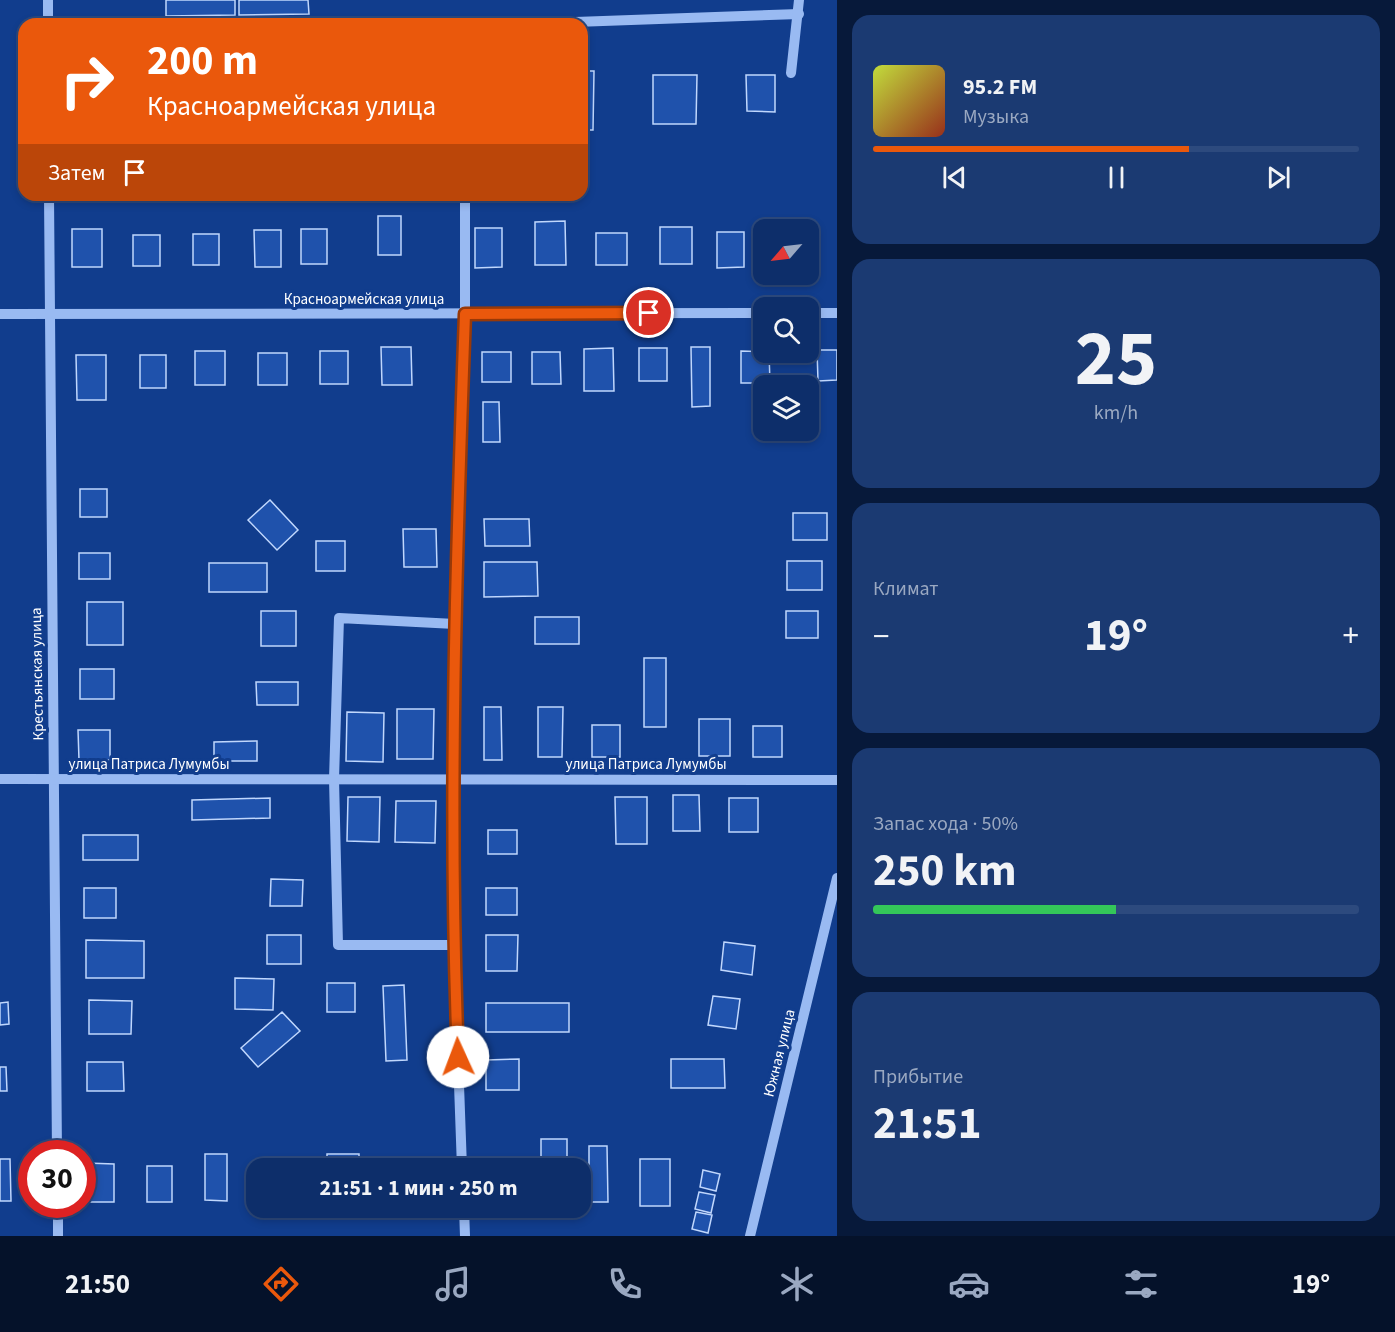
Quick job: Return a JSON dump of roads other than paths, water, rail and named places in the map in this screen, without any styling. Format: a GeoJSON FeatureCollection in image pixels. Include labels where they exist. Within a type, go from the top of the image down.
{"type":"FeatureCollection","features":[{"type":"Feature","properties":{"kind":"street"},"geometry":{"type":"LineString","coordinates":[[48,0],[48,18]]}},
{"type":"Feature","properties":{"kind":"street"},"geometry":{"type":"LineString","coordinates":[[791,73],[799,0]]}},
{"type":"Feature","properties":{"kind":"street"},"geometry":{"type":"LineString","coordinates":[[588,22],[799,14]]}},
{"type":"Feature","properties":{"kind":"street","name":"Крестьянская улица"},"geometry":{"type":"LineString","coordinates":[[49,201],[57,1140]]}},
{"type":"Feature","properties":{"kind":"street"},"geometry":{"type":"LineString","coordinates":[[462,1158],[454,945],[454,779],[455,624],[465,314],[465,201]]}},
{"type":"Feature","properties":{"kind":"street","name":"Красноармейская улица"},"geometry":{"type":"LineString","coordinates":[[0,314],[753,313]]}},
{"type":"Feature","properties":{"kind":"street"},"geometry":{"type":"LineString","coordinates":[[819,313],[837,313]]}},
{"type":"Feature","properties":{"kind":"street"},"geometry":{"type":"LineString","coordinates":[[454,945],[338,945],[334,779],[339,618],[455,624]]}},
{"type":"Feature","properties":{"kind":"street","name":"улица Патриса Лумумбы"},"geometry":{"type":"LineString","coordinates":[[0,779],[837,780]]}},
{"type":"Feature","properties":{"kind":"street","name":"Южная улица"},"geometry":{"type":"LineString","coordinates":[[750,1236],[837,878]]}},
{"type":"Feature","properties":{"kind":"street"},"geometry":{"type":"LineString","coordinates":[[58,1218],[58,1236]]}},
{"type":"Feature","properties":{"kind":"street"},"geometry":{"type":"LineString","coordinates":[[464,1218],[465,1236]]}}]}
